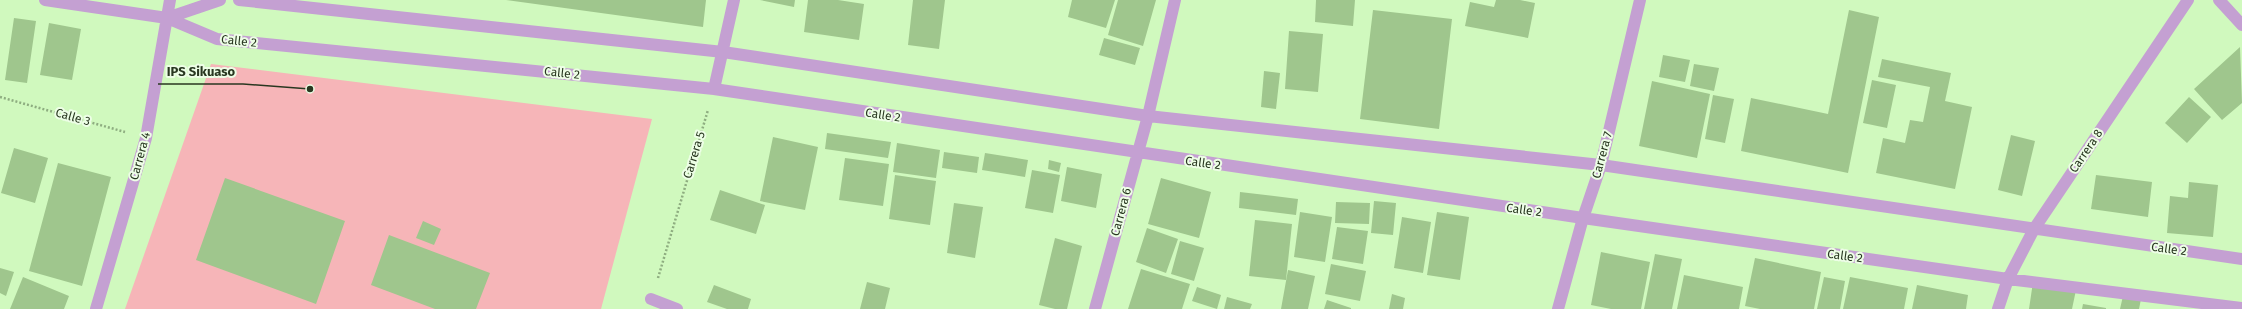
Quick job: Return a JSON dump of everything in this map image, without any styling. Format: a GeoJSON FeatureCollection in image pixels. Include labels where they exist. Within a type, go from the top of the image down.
{"type":"FeatureCollection","features":[{"type":"Feature","properties":{"kind":"street","name":"Calle 2"},"geometry":{"type":"LineString","coordinates":[[45,0],[167,18],[217,39],[714,89],[1136,153],[2008,279],[2242,308]]}},
{"type":"Feature","properties":{"kind":"street","name":"Carrera 4"},"geometry":{"type":"LineString","coordinates":[[96,309],[146,138],[170,0]]}},
{"type":"Feature","properties":{"kind":"street","name":"Calle 2"},"geometry":{"type":"LineString","coordinates":[[167,18],[220,0]]}},
{"type":"Feature","properties":{"kind":"street","name":"Calle 2"},"geometry":{"type":"LineString","coordinates":[[239,0],[723,52],[1148,116],[1601,165],[2242,260]]}},
{"type":"Feature","properties":{"kind":"street"},"geometry":{"type":"LineString","coordinates":[[714,89],[734,0]]}},
{"type":"Feature","properties":{"kind":"street","name":"Carrera 6"},"geometry":{"type":"LineString","coordinates":[[1094,309],[1136,153],[1148,116],[1175,0]]}},
{"type":"Feature","properties":{"kind":"street","name":"Carrera 7"},"geometry":{"type":"LineString","coordinates":[[1558,309],[1583,218],[1601,165],[1640,0]]}},
{"type":"Feature","properties":{"kind":"street","name":"Carrera 8"},"geometry":{"type":"LineString","coordinates":[[1998,309],[2008,279],[2034,229],[2188,0]]}},
{"type":"Feature","properties":{"kind":"street"},"geometry":{"type":"LineString","coordinates":[[2219,0],[2242,25]]}},
{"type":"Feature","properties":{"kind":"street"},"geometry":{"type":"LineString","coordinates":[[651,299],[677,309]]}},
{"type":"Feature","properties":{"kind":"path","name":"Carrera 5"},"geometry":{"type":"LineString","coordinates":[[651,299],[714,89]]}},
{"type":"Feature","properties":{"kind":"path","name":"Calle 3"},"geometry":{"type":"LineString","coordinates":[[0,97],[146,138]]}},
{"type":"Feature","properties":{"kind":"shaded area"},"geometry":{"type":"Polygon","coordinates":[[[211,64],[652,119],[601,309],[125,309],[211,64]]]}},
{"type":"Feature","properties":{"kind":"building"},"geometry":{"type":"Polygon","coordinates":[[[506,0],[706,0],[703,27],[506,0]]]}},
{"type":"Feature","properties":{"kind":"building"},"geometry":{"type":"Polygon","coordinates":[[[760,0],[795,0],[794,7],[760,0]]]}},
{"type":"Feature","properties":{"kind":"building"},"geometry":{"type":"Polygon","coordinates":[[[808,0],[838,0],[864,4],[859,40],[804,32],[808,0]]]}},
{"type":"Feature","properties":{"kind":"building"},"geometry":{"type":"Polygon","coordinates":[[[913,0],[945,0],[939,49],[908,45],[913,0]]]}},
{"type":"Feature","properties":{"kind":"building"},"geometry":{"type":"Polygon","coordinates":[[[1072,0],[1115,0],[1106,28],[1068,17],[1072,0]]]}},
{"type":"Feature","properties":{"kind":"building"},"geometry":{"type":"Polygon","coordinates":[[[1118,0],[1156,0],[1143,46],[1108,35],[1118,0]]]}},
{"type":"Feature","properties":{"kind":"building"},"geometry":{"type":"Polygon","coordinates":[[[1316,0],[1355,0],[1353,26],[1315,22],[1316,0]]]}},
{"type":"Feature","properties":{"kind":"building"},"geometry":{"type":"Polygon","coordinates":[[[1496,0],[1520,0],[1535,3],[1528,38],[1465,26],[1470,2],[1494,7],[1496,0]]]}},
{"type":"Feature","properties":{"kind":"building"},"geometry":{"type":"Polygon","coordinates":[[[1373,10],[1452,19],[1439,129],[1360,119],[1373,10]]]}},
{"type":"Feature","properties":{"kind":"building"},"geometry":{"type":"Polygon","coordinates":[[[1849,10],[1879,17],[1848,173],[1741,151],[1751,98],[1828,114],[1849,10]]]}},
{"type":"Feature","properties":{"kind":"building"},"geometry":{"type":"Polygon","coordinates":[[[14,18],[36,21],[27,83],[5,80],[14,18]]]}},
{"type":"Feature","properties":{"kind":"building"},"geometry":{"type":"Polygon","coordinates":[[[49,23],[81,29],[72,80],[40,75],[49,23]]]}},
{"type":"Feature","properties":{"kind":"building"},"geometry":{"type":"Polygon","coordinates":[[[1289,31],[1323,34],[1318,92],[1285,89],[1289,31]]]}},
{"type":"Feature","properties":{"kind":"building"},"geometry":{"type":"Polygon","coordinates":[[[1104,38],[1140,48],[1135,65],[1099,55],[1104,38]]]}},
{"type":"Feature","properties":{"kind":"building"},"geometry":{"type":"Polygon","coordinates":[[[2240,47],[2242,103],[2222,120],[2194,89],[2240,47]]]}},
{"type":"Feature","properties":{"kind":"building"},"geometry":{"type":"Polygon","coordinates":[[[1663,55],[1690,60],[1685,82],[1659,77],[1663,55]]]}},
{"type":"Feature","properties":{"kind":"building"},"geometry":{"type":"Polygon","coordinates":[[[1882,59],[1951,73],[1945,101],[1972,107],[1955,189],[1876,173],[1883,138],[1905,143],[1910,120],[1923,122],[1930,87],[1878,77],[1882,59]]]}},
{"type":"Feature","properties":{"kind":"building"},"geometry":{"type":"Polygon","coordinates":[[[1694,64],[1719,68],[1714,91],[1690,86],[1694,64]]]}},
{"type":"Feature","properties":{"kind":"building"},"geometry":{"type":"Polygon","coordinates":[[[1264,71],[1280,73],[1276,109],[1261,107],[1264,71]]]}},
{"type":"Feature","properties":{"kind":"building"},"geometry":{"type":"Polygon","coordinates":[[[1872,80],[1896,85],[1887,128],[1863,123],[1872,80]]]}},
{"type":"Feature","properties":{"kind":"building"},"geometry":{"type":"Polygon","coordinates":[[[1652,81],[1710,94],[1697,158],[1639,146],[1652,81]]]}},
{"type":"Feature","properties":{"kind":"building"},"geometry":{"type":"Polygon","coordinates":[[[1713,95],[1734,99],[1725,143],[1705,139],[1713,95]]]}},
{"type":"Feature","properties":{"kind":"building"},"geometry":{"type":"Polygon","coordinates":[[[2189,97],[2211,117],[2187,143],[2165,123],[2189,97]]]}},
{"type":"Feature","properties":{"kind":"building"},"geometry":{"type":"Polygon","coordinates":[[[827,133],[891,142],[888,158],[825,149],[827,133]]]}},
{"type":"Feature","properties":{"kind":"building"},"geometry":{"type":"Polygon","coordinates":[[[2011,135],[2035,141],[2022,196],[1998,190],[2011,135]]]}},
{"type":"Feature","properties":{"kind":"building"},"geometry":{"type":"Polygon","coordinates":[[[773,137],[818,147],[805,210],[760,201],[773,137]]]}},
{"type":"Feature","properties":{"kind":"building"},"geometry":{"type":"Polygon","coordinates":[[[897,143],[940,150],[936,178],[893,172],[897,143]]]}},
{"type":"Feature","properties":{"kind":"building"},"geometry":{"type":"Polygon","coordinates":[[[14,148],[48,158],[35,203],[1,193],[14,148]]]}},
{"type":"Feature","properties":{"kind":"building"},"geometry":{"type":"Polygon","coordinates":[[[944,152],[979,157],[977,173],[942,168],[944,152]]]}},
{"type":"Feature","properties":{"kind":"building"},"geometry":{"type":"Polygon","coordinates":[[[985,153],[1028,160],[1025,177],[982,170],[985,153]]]}},
{"type":"Feature","properties":{"kind":"building"},"geometry":{"type":"Polygon","coordinates":[[[845,158],[889,164],[883,206],[839,200],[845,158]]]}},
{"type":"Feature","properties":{"kind":"building"},"geometry":{"type":"Polygon","coordinates":[[[1049,160],[1061,163],[1059,172],[1048,169],[1049,160]]]}},
{"type":"Feature","properties":{"kind":"building"},"geometry":{"type":"Polygon","coordinates":[[[58,163],[111,177],[82,286],[29,271],[58,163]]]}},
{"type":"Feature","properties":{"kind":"building"},"geometry":{"type":"Polygon","coordinates":[[[1067,167],[1102,174],[1096,208],[1061,201],[1067,167]]]}},
{"type":"Feature","properties":{"kind":"building"},"geometry":{"type":"Polygon","coordinates":[[[1032,170],[1060,175],[1053,213],[1025,208],[1032,170]]]}},
{"type":"Feature","properties":{"kind":"building"},"geometry":{"type":"Polygon","coordinates":[[[895,175],[936,181],[930,225],[889,219],[895,175]]]}},
{"type":"Feature","properties":{"kind":"building"},"geometry":{"type":"Polygon","coordinates":[[[2096,175],[2152,182],[2148,217],[2091,209],[2096,175]]]}},
{"type":"Feature","properties":{"kind":"building"},"geometry":{"type":"Polygon","coordinates":[[[225,178],[345,221],[316,304],[196,260],[225,178]]]}},
{"type":"Feature","properties":{"kind":"building"},"geometry":{"type":"Polygon","coordinates":[[[1161,178],[1211,192],[1199,238],[1148,224],[1161,178]]]}},
{"type":"Feature","properties":{"kind":"building"},"geometry":{"type":"Polygon","coordinates":[[[2189,182],[2218,185],[2213,237],[2167,233],[2170,196],[2188,198],[2189,182]]]}},
{"type":"Feature","properties":{"kind":"building"},"geometry":{"type":"Polygon","coordinates":[[[720,190],[765,205],[756,234],[710,220],[720,190]]]}},
{"type":"Feature","properties":{"kind":"building"},"geometry":{"type":"Polygon","coordinates":[[[1240,192],[1298,199],[1296,215],[1239,208],[1240,192]]]}},
{"type":"Feature","properties":{"kind":"building"},"geometry":{"type":"Polygon","coordinates":[[[1374,201],[1396,203],[1393,235],[1371,233],[1374,201]]]}},
{"type":"Feature","properties":{"kind":"building"},"geometry":{"type":"Polygon","coordinates":[[[1336,202],[1370,203],[1369,224],[1335,223],[1336,202]]]}},
{"type":"Feature","properties":{"kind":"building"},"geometry":{"type":"Polygon","coordinates":[[[954,203],[983,207],[975,258],[947,253],[954,203]]]}},
{"type":"Feature","properties":{"kind":"building"},"geometry":{"type":"Polygon","coordinates":[[[1300,212],[1332,217],[1325,262],[1294,257],[1300,212]]]}},
{"type":"Feature","properties":{"kind":"building"},"geometry":{"type":"Polygon","coordinates":[[[1437,212],[1469,217],[1460,280],[1427,275],[1437,212]]]}},
{"type":"Feature","properties":{"kind":"building"},"geometry":{"type":"Polygon","coordinates":[[[1402,217],[1431,222],[1423,273],[1394,268],[1402,217]]]}},
{"type":"Feature","properties":{"kind":"building"},"geometry":{"type":"Polygon","coordinates":[[[1255,220],[1292,224],[1286,280],[1249,276],[1255,220]]]}},
{"type":"Feature","properties":{"kind":"building"},"geometry":{"type":"Polygon","coordinates":[[[423,221],[441,229],[434,245],[416,238],[423,221]]]}},
{"type":"Feature","properties":{"kind":"building"},"geometry":{"type":"Polygon","coordinates":[[[1337,227],[1368,231],[1363,264],[1332,259],[1337,227]]]}},
{"type":"Feature","properties":{"kind":"building"},"geometry":{"type":"Polygon","coordinates":[[[1147,228],[1178,239],[1166,273],[1136,262],[1147,228]]]}},
{"type":"Feature","properties":{"kind":"building"},"geometry":{"type":"Polygon","coordinates":[[[389,235],[490,273],[476,309],[435,309],[371,285],[389,235]]]}},
{"type":"Feature","properties":{"kind":"building"},"geometry":{"type":"Polygon","coordinates":[[[1055,238],[1082,246],[1067,309],[1055,309],[1039,305],[1055,238]]]}},
{"type":"Feature","properties":{"kind":"building"},"geometry":{"type":"Polygon","coordinates":[[[1180,241],[1204,248],[1194,281],[1171,274],[1180,241]]]}},
{"type":"Feature","properties":{"kind":"building"},"geometry":{"type":"Polygon","coordinates":[[[1601,252],[1650,262],[1641,309],[1611,309],[1591,305],[1601,252]]]}},
{"type":"Feature","properties":{"kind":"building"},"geometry":{"type":"Polygon","coordinates":[[[1655,254],[1682,259],[1672,309],[1644,309],[1655,254]]]}},
{"type":"Feature","properties":{"kind":"building"},"geometry":{"type":"Polygon","coordinates":[[[1755,258],[1821,272],[1814,309],[1760,309],[1745,306],[1755,258]]]}},
{"type":"Feature","properties":{"kind":"building"},"geometry":{"type":"Polygon","coordinates":[[[1331,264],[1366,271],[1360,301],[1325,294],[1331,264]]]}},
{"type":"Feature","properties":{"kind":"building"},"geometry":{"type":"Polygon","coordinates":[[[0,268],[14,272],[6,296],[0,293],[0,268]]]}},
{"type":"Feature","properties":{"kind":"building"},"geometry":{"type":"Polygon","coordinates":[[[1141,269],[1190,284],[1182,309],[1128,309],[1141,269]]]}},
{"type":"Feature","properties":{"kind":"building"},"geometry":{"type":"Polygon","coordinates":[[[1288,270],[1315,276],[1308,309],[1281,309],[1288,270]]]}},
{"type":"Feature","properties":{"kind":"building"},"geometry":{"type":"Polygon","coordinates":[[[1684,275],[1743,287],[1739,309],[1677,309],[1684,275]]]}},
{"type":"Feature","properties":{"kind":"building"},"geometry":{"type":"Polygon","coordinates":[[[23,277],[69,296],[64,309],[10,309],[23,277]]]}},
{"type":"Feature","properties":{"kind":"building"},"geometry":{"type":"Polygon","coordinates":[[[1824,277],[1845,281],[1840,309],[1817,309],[1824,277]]]}},
{"type":"Feature","properties":{"kind":"building"},"geometry":{"type":"Polygon","coordinates":[[[1850,277],[1908,288],[1904,309],[1843,309],[1850,277]]]}},
{"type":"Feature","properties":{"kind":"building"},"geometry":{"type":"Polygon","coordinates":[[[867,282],[890,288],[885,309],[860,309],[867,282]]]}},
{"type":"Feature","properties":{"kind":"building"},"geometry":{"type":"Polygon","coordinates":[[[2033,282],[2076,290],[2072,309],[2029,309],[2033,282]]]}},
{"type":"Feature","properties":{"kind":"building"},"geometry":{"type":"Polygon","coordinates":[[[714,285],[751,299],[748,309],[727,309],[707,302],[714,285]]]}},
{"type":"Feature","properties":{"kind":"building"},"geometry":{"type":"Polygon","coordinates":[[[1917,285],[1968,295],[1966,309],[1912,309],[1917,285]]]}},
{"type":"Feature","properties":{"kind":"building"},"geometry":{"type":"Polygon","coordinates":[[[1197,287],[1221,295],[1217,309],[1192,301],[1197,287]]]}},
{"type":"Feature","properties":{"kind":"building"},"geometry":{"type":"Polygon","coordinates":[[[1392,294],[1405,298],[1403,309],[1389,309],[1392,294]]]}},
{"type":"Feature","properties":{"kind":"building"},"geometry":{"type":"Polygon","coordinates":[[[2123,296],[2141,299],[2139,309],[2120,309],[2123,296]]]}},
{"type":"Feature","properties":{"kind":"building"},"geometry":{"type":"Polygon","coordinates":[[[1227,297],[1252,304],[1250,309],[1224,309],[1227,297]]]}},
{"type":"Feature","properties":{"kind":"building"},"geometry":{"type":"Polygon","coordinates":[[[1327,300],[1351,308],[1351,309],[1324,309],[1327,300]]]}},
{"type":"Feature","properties":{"kind":"building"},"geometry":{"type":"Polygon","coordinates":[[[2083,304],[2106,308],[2106,309],[2082,309],[2083,304]]]}},
{"type":"Feature","properties":{"kind":"place","name":"IPS Sikuaso"},"geometry":{"type":"Point","coordinates":[310,89]}}]}
